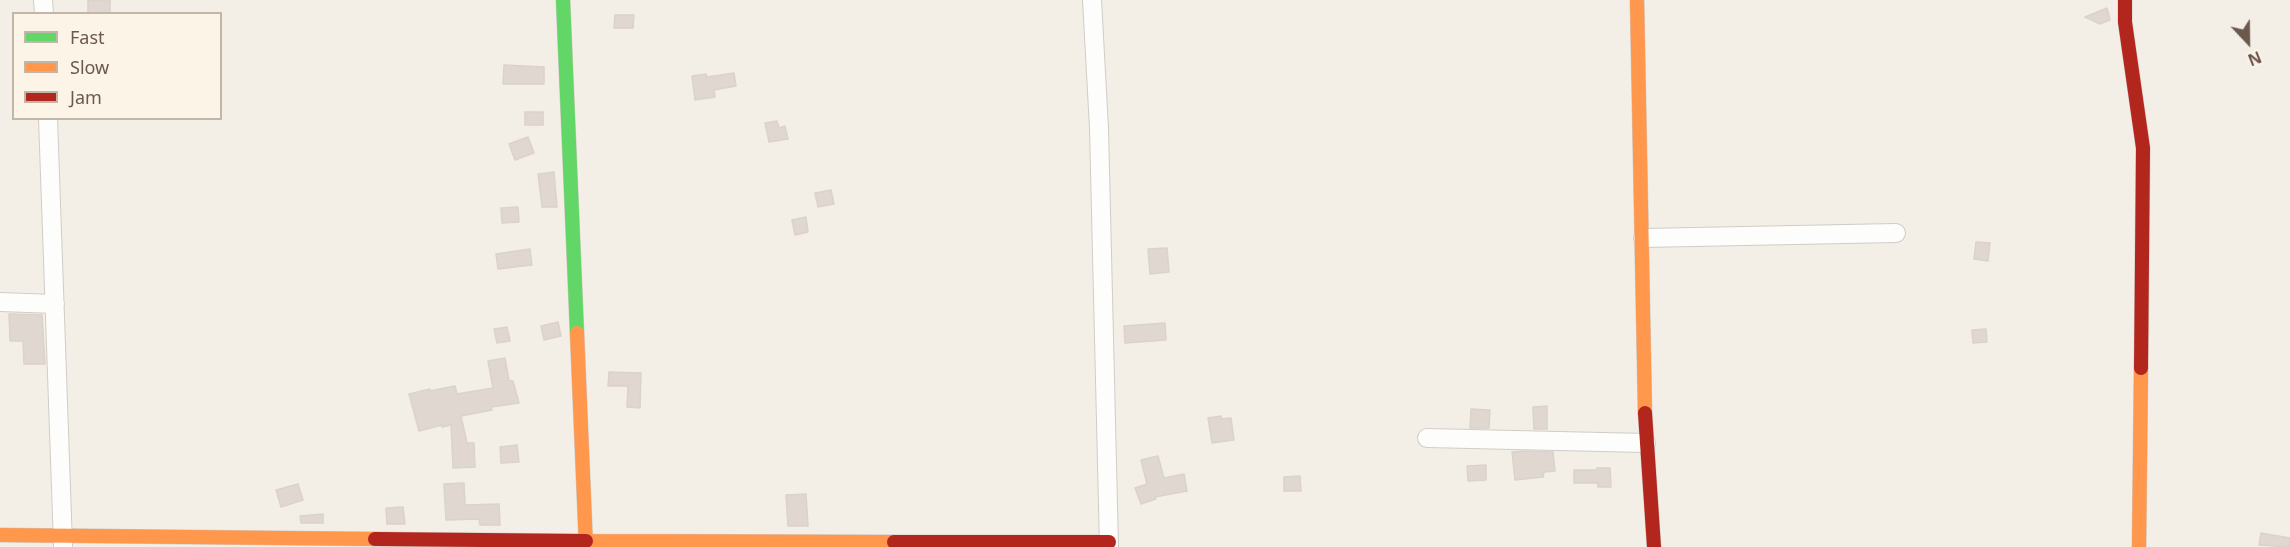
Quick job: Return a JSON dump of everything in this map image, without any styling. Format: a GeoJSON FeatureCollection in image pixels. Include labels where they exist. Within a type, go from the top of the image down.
{"type":"FeatureCollection","features":[{"type":"Feature","properties":{"kind":"street"},"geometry":{"type":"LineString","coordinates":[[563,0],[586,544]]}},
{"type":"Feature","properties":{"kind":"street"},"geometry":{"type":"LineString","coordinates":[[0,535],[63,541],[1109,544],[1099,128],[1092,0]]}},
{"type":"Feature","properties":{"kind":"street"},"geometry":{"type":"LineString","coordinates":[[1637,0],[1646,443],[1654,547]]}},
{"type":"Feature","properties":{"kind":"street"},"geometry":{"type":"LineString","coordinates":[[2125,0],[2125,22],[2144,148],[2139,547]]}},
{"type":"Feature","properties":{"kind":"street"},"geometry":{"type":"LineString","coordinates":[[48,120],[63,541]]}},
{"type":"Feature","properties":{"kind":"street"},"geometry":{"type":"LineString","coordinates":[[1643,238],[1896,233]]}},
{"type":"Feature","properties":{"kind":"street"},"geometry":{"type":"LineString","coordinates":[[0,302],[55,304]]}},
{"type":"Feature","properties":{"kind":"street"},"geometry":{"type":"LineString","coordinates":[[1427,438],[1646,443]]}},
{"type":"Feature","properties":{"kind":"building"},"geometry":{"type":"Polygon","coordinates":[[[88,0],[110,0],[110,12],[88,12],[88,0]]]}},
{"type":"Feature","properties":{"kind":"building"},"geometry":{"type":"Polygon","coordinates":[[[2107,8],[2110,20],[2100,24],[2085,17],[2107,8]]]}},
{"type":"Feature","properties":{"kind":"building"},"geometry":{"type":"Polygon","coordinates":[[[615,15],[634,15],[633,28],[614,28],[615,15]]]}},
{"type":"Feature","properties":{"kind":"building"},"geometry":{"type":"Polygon","coordinates":[[[504,65],[544,67],[544,84],[503,84],[504,65]]]}},
{"type":"Feature","properties":{"kind":"building"},"geometry":{"type":"Polygon","coordinates":[[[734,73],[736,86],[714,90],[715,97],[695,100],[692,76],[706,74],[707,77],[734,73]]]}},
{"type":"Feature","properties":{"kind":"building"},"geometry":{"type":"Polygon","coordinates":[[[525,112],[543,112],[543,125],[525,125],[525,112]]]}},
{"type":"Feature","properties":{"kind":"building"},"geometry":{"type":"Polygon","coordinates":[[[777,121],[779,128],[785,126],[788,139],[769,142],[765,123],[777,121]]]}},
{"type":"Feature","properties":{"kind":"building"},"geometry":{"type":"Polygon","coordinates":[[[528,137],[534,153],[515,160],[509,144],[528,137]]]}},
{"type":"Feature","properties":{"kind":"building"},"geometry":{"type":"Polygon","coordinates":[[[554,172],[557,207],[542,207],[538,174],[554,172]]]}},
{"type":"Feature","properties":{"kind":"building"},"geometry":{"type":"Polygon","coordinates":[[[831,190],[834,204],[818,207],[815,193],[831,190]]]}},
{"type":"Feature","properties":{"kind":"building"},"geometry":{"type":"Polygon","coordinates":[[[518,207],[519,222],[502,223],[501,208],[518,207]]]}},
{"type":"Feature","properties":{"kind":"building"},"geometry":{"type":"Polygon","coordinates":[[[806,217],[808,232],[795,235],[792,220],[806,217]]]}},
{"type":"Feature","properties":{"kind":"building"},"geometry":{"type":"Polygon","coordinates":[[[1976,242],[1990,243],[1988,261],[1974,259],[1976,242]]]}},
{"type":"Feature","properties":{"kind":"building"},"geometry":{"type":"Polygon","coordinates":[[[1167,248],[1169,272],[1150,274],[1148,249],[1167,248]]]}},
{"type":"Feature","properties":{"kind":"building"},"geometry":{"type":"Polygon","coordinates":[[[530,249],[532,265],[498,269],[496,254],[530,249]]]}},
{"type":"Feature","properties":{"kind":"building"},"geometry":{"type":"Polygon","coordinates":[[[9,314],[42,315],[45,364],[24,364],[23,341],[10,341],[9,314]]]}},
{"type":"Feature","properties":{"kind":"building"},"geometry":{"type":"Polygon","coordinates":[[[558,322],[561,336],[544,340],[541,326],[558,322]]]}},
{"type":"Feature","properties":{"kind":"building"},"geometry":{"type":"Polygon","coordinates":[[[1165,323],[1166,340],[1125,343],[1124,326],[1165,323]]]}},
{"type":"Feature","properties":{"kind":"building"},"geometry":{"type":"Polygon","coordinates":[[[507,327],[510,341],[497,343],[494,329],[507,327]]]}},
{"type":"Feature","properties":{"kind":"building"},"geometry":{"type":"Polygon","coordinates":[[[1986,329],[1987,342],[1973,343],[1972,330],[1986,329]]]}},
{"type":"Feature","properties":{"kind":"building"},"geometry":{"type":"Polygon","coordinates":[[[505,358],[509,381],[513,381],[519,403],[491,407],[492,410],[461,416],[467,443],[474,443],[475,467],[453,468],[451,425],[419,431],[409,394],[455,386],[457,394],[493,388],[488,361],[505,358]]]}},
{"type":"Feature","properties":{"kind":"building"},"geometry":{"type":"Polygon","coordinates":[[[609,372],[641,373],[640,408],[627,407],[628,386],[608,386],[609,372]]]}},
{"type":"Feature","properties":{"kind":"building"},"geometry":{"type":"Polygon","coordinates":[[[1547,406],[1547,429],[1534,429],[1533,407],[1547,406]]]}},
{"type":"Feature","properties":{"kind":"building"},"geometry":{"type":"Polygon","coordinates":[[[1471,409],[1490,410],[1489,428],[1470,428],[1471,409]]]}},
{"type":"Feature","properties":{"kind":"building"},"geometry":{"type":"Polygon","coordinates":[[[1221,416],[1221,419],[1231,418],[1234,440],[1212,443],[1208,418],[1221,416]]]}},
{"type":"Feature","properties":{"kind":"building"},"geometry":{"type":"Polygon","coordinates":[[[517,445],[519,462],[501,463],[500,447],[517,445]]]}},
{"type":"Feature","properties":{"kind":"building"},"geometry":{"type":"Polygon","coordinates":[[[1512,452],[1553,452],[1555,471],[1544,472],[1543,477],[1515,480],[1512,452]]]}},
{"type":"Feature","properties":{"kind":"building"},"geometry":{"type":"Polygon","coordinates":[[[1158,456],[1164,478],[1184,474],[1187,491],[1155,497],[1156,499],[1141,504],[1135,488],[1147,484],[1141,460],[1158,456]]]}},
{"type":"Feature","properties":{"kind":"building"},"geometry":{"type":"Polygon","coordinates":[[[1486,465],[1486,480],[1468,481],[1467,466],[1486,465]]]}},
{"type":"Feature","properties":{"kind":"building"},"geometry":{"type":"Polygon","coordinates":[[[1597,468],[1610,468],[1611,487],[1598,487],[1598,483],[1574,483],[1574,470],[1597,470],[1597,468]]]}},
{"type":"Feature","properties":{"kind":"building"},"geometry":{"type":"Polygon","coordinates":[[[1300,476],[1301,491],[1284,491],[1284,477],[1300,476]]]}},
{"type":"Feature","properties":{"kind":"building"},"geometry":{"type":"Polygon","coordinates":[[[464,483],[465,505],[499,504],[500,525],[480,525],[479,519],[446,520],[444,484],[464,483]]]}},
{"type":"Feature","properties":{"kind":"building"},"geometry":{"type":"Polygon","coordinates":[[[298,484],[303,500],[281,507],[276,490],[298,484]]]}},
{"type":"Feature","properties":{"kind":"building"},"geometry":{"type":"Polygon","coordinates":[[[806,494],[808,526],[788,526],[786,495],[806,494]]]}},
{"type":"Feature","properties":{"kind":"building"},"geometry":{"type":"Polygon","coordinates":[[[403,507],[405,524],[387,524],[386,508],[403,507]]]}},
{"type":"Feature","properties":{"kind":"building"},"geometry":{"type":"Polygon","coordinates":[[[323,514],[323,523],[301,523],[300,516],[323,514]]]}},
{"type":"Feature","properties":{"kind":"building"},"geometry":{"type":"Polygon","coordinates":[[[2261,533],[2290,538],[2290,547],[2259,545],[2261,533]]]}},
{"type":"Feature","properties":{"kind":"traffic: fast"},"geometry":{"type":"LineString","coordinates":[[563,0],[577,333]]}},
{"type":"Feature","properties":{"kind":"traffic: slow"},"geometry":{"type":"LineString","coordinates":[[1637,0],[1645,413]]}},
{"type":"Feature","properties":{"kind":"traffic: slow"},"geometry":{"type":"LineString","coordinates":[[577,333],[586,547]]}},
{"type":"Feature","properties":{"kind":"traffic: slow"},"geometry":{"type":"LineString","coordinates":[[2139,547],[2141,368]]}},
{"type":"Feature","properties":{"kind":"traffic: slow"},"geometry":{"type":"LineString","coordinates":[[0,535],[375,539]]}},
{"type":"Feature","properties":{"kind":"traffic: slow"},"geometry":{"type":"LineString","coordinates":[[586,541],[894,542]]}},
{"type":"Feature","properties":{"kind":"traffic: jam"},"geometry":{"type":"LineString","coordinates":[[2125,0],[2125,22],[2143,148],[2141,368]]}},
{"type":"Feature","properties":{"kind":"traffic: jam"},"geometry":{"type":"LineString","coordinates":[[1645,413],[1654,547]]}},
{"type":"Feature","properties":{"kind":"traffic: jam"},"geometry":{"type":"LineString","coordinates":[[375,539],[586,541]]}},
{"type":"Feature","properties":{"kind":"traffic: jam"},"geometry":{"type":"LineString","coordinates":[[894,542],[1109,542]]}}]}
